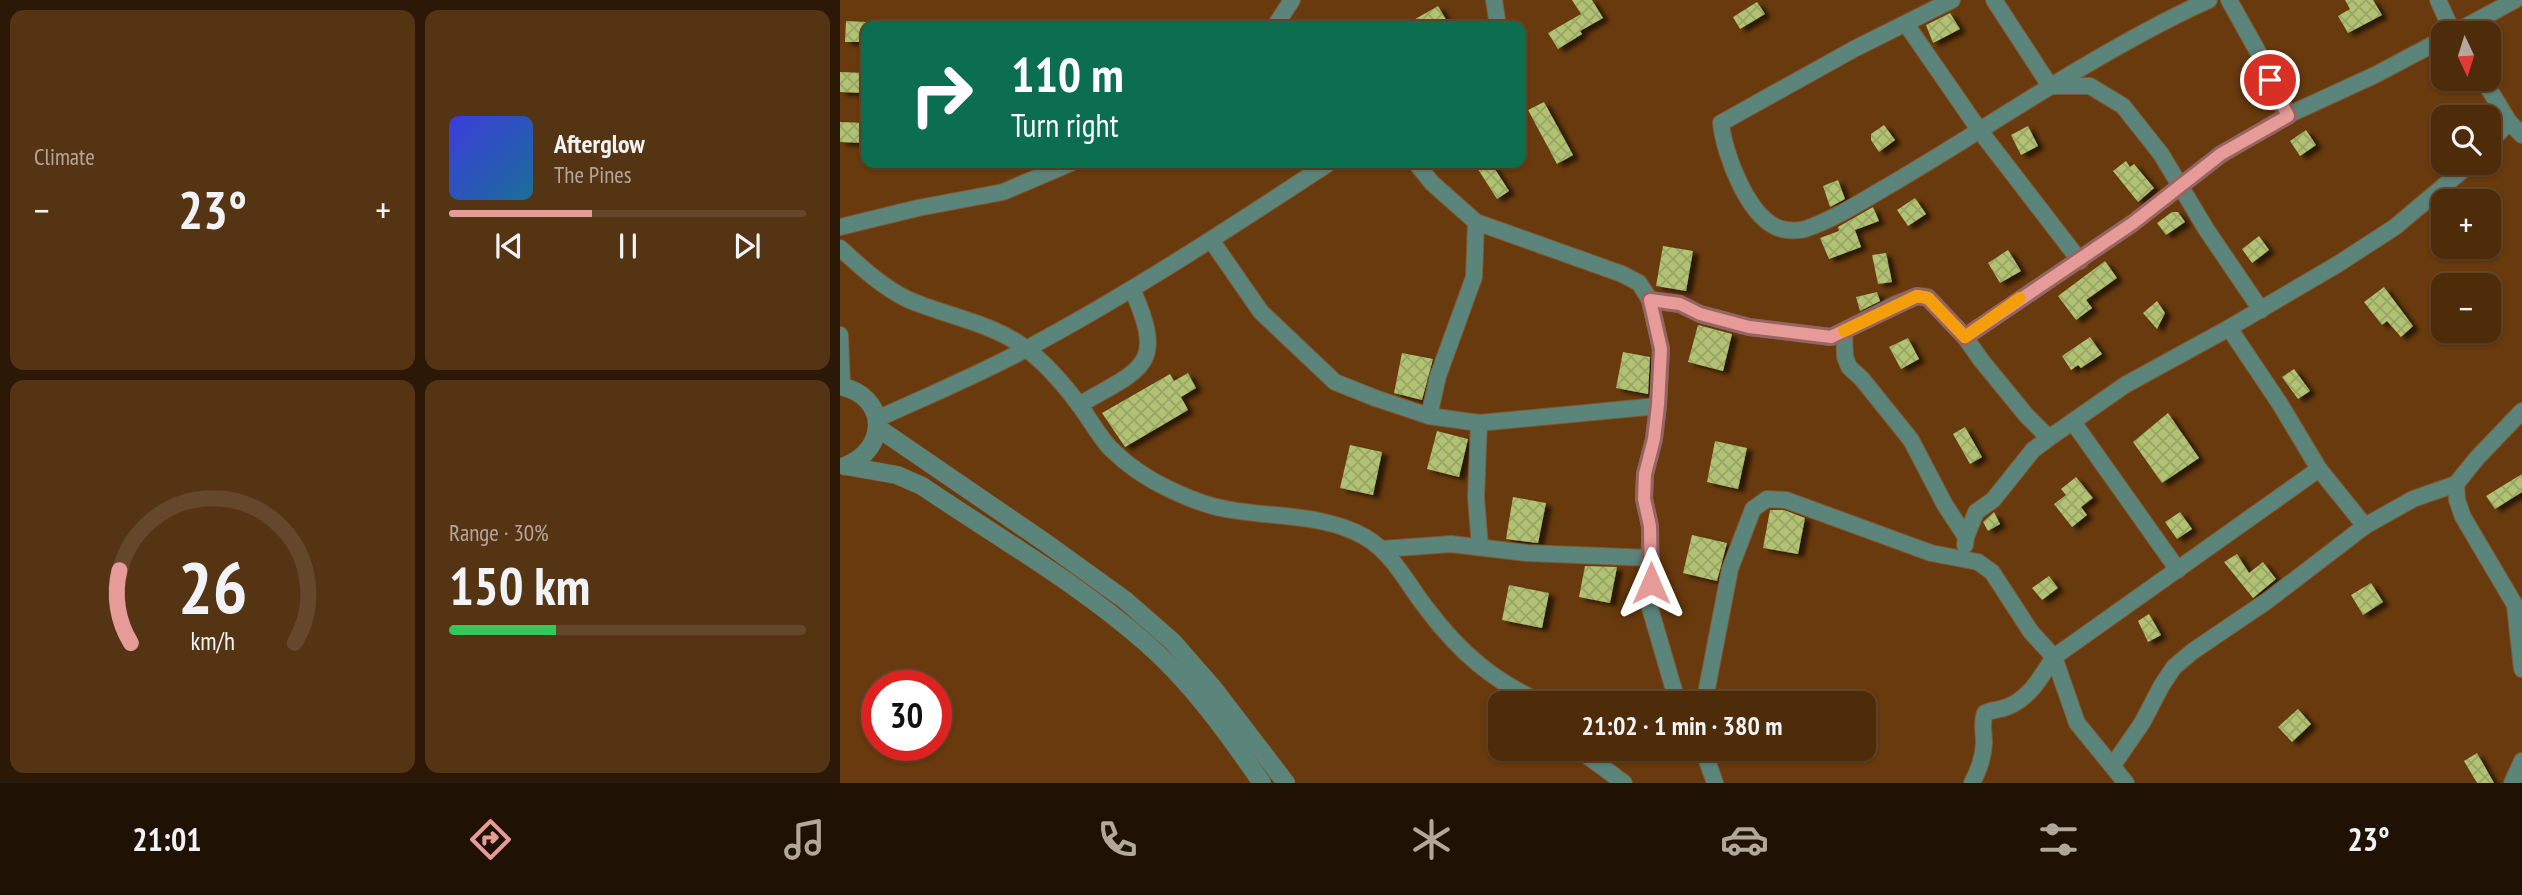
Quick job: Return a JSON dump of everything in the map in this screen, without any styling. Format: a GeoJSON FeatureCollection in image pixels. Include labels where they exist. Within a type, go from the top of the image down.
{"type":"FeatureCollection","features":[{"type":"Feature","properties":{"kind":"street"},"geometry":{"type":"LineString","coordinates":[[1278,21],[1292,0]]}},
{"type":"Feature","properties":{"kind":"street"},"geometry":{"type":"LineString","coordinates":[[1494,0],[1496,21]]}},
{"type":"Feature","properties":{"kind":"street"},"geometry":{"type":"LineString","coordinates":[[1952,0],[1832,61],[1721,123],[1726,153],[1742,189],[1767,222],[1783,230],[1805,229],[1835,216],[1980,131],[2173,7],[2209,0]]}},
{"type":"Feature","properties":{"kind":"street"},"geometry":{"type":"LineString","coordinates":[[1994,0],[2050,86]]}},
{"type":"Feature","properties":{"kind":"street"},"geometry":{"type":"LineString","coordinates":[[2229,0],[2258,52],[2288,116]]}},
{"type":"Feature","properties":{"kind":"street"},"geometry":{"type":"LineString","coordinates":[[2438,0],[2448,21]]}},
{"type":"Feature","properties":{"kind":"street"},"geometry":{"type":"LineString","coordinates":[[2476,21],[2515,0]]}},
{"type":"Feature","properties":{"kind":"street"},"geometry":{"type":"LineString","coordinates":[[1906,24],[1980,131],[2080,261]]}},
{"type":"Feature","properties":{"kind":"street"},"geometry":{"type":"LineString","coordinates":[[1965,337],[2008,306],[2080,261],[2221,154],[2288,116],[2431,45]]}},
{"type":"Feature","properties":{"kind":"street"},"geometry":{"type":"LineString","coordinates":[[2050,86],[2090,86],[2123,106],[2161,154],[2261,310]]}},
{"type":"Feature","properties":{"kind":"street"},"geometry":{"type":"LineString","coordinates":[[2490,91],[2509,122],[2522,135]]}},
{"type":"Feature","properties":{"kind":"street"},"geometry":{"type":"LineString","coordinates":[[2501,130],[2509,122]]}},
{"type":"Feature","properties":{"kind":"street"},"geometry":{"type":"LineString","coordinates":[[840,227],[1003,191],[1059,168]]}},
{"type":"Feature","properties":{"kind":"street"},"geometry":{"type":"LineString","coordinates":[[877,424],[1026,349],[1132,289],[1321,168]]}},
{"type":"Feature","properties":{"kind":"street"},"geometry":{"type":"LineString","coordinates":[[1420,168],[1432,183],[1476,222],[1622,274],[1639,283],[1650,300],[1661,349],[1654,439],[1645,474],[1644,499],[1650,526],[1650,608],[1674,691]]}},
{"type":"Feature","properties":{"kind":"street"},"geometry":{"type":"LineString","coordinates":[[1964,558],[1966,537],[1976,512],[1993,500],[2033,450],[2125,385],[2230,328],[2338,264],[2395,227],[2457,175]]}},
{"type":"Feature","properties":{"kind":"street"},"geometry":{"type":"LineString","coordinates":[[1429,416],[1438,376],[1474,277],[1476,222]]}},
{"type":"Feature","properties":{"kind":"street"},"geometry":{"type":"LineString","coordinates":[[1211,240],[1261,312],[1335,382],[1375,398],[1429,416],[1479,423],[1658,405]]}},
{"type":"Feature","properties":{"kind":"street"},"geometry":{"type":"LineString","coordinates":[[840,248],[879,283],[908,299],[1007,336],[1026,349],[1060,381],[1109,447],[1139,472],[1170,490],[1201,503],[1225,509],[1324,522],[1363,536],[1382,549],[1447,634],[1477,664],[1520,691]]}},
{"type":"Feature","properties":{"kind":"street"},"geometry":{"type":"LineString","coordinates":[[1079,405],[1138,370],[1150,346],[1144,317],[1132,289]]}},
{"type":"Feature","properties":{"kind":"street"},"geometry":{"type":"LineString","coordinates":[[1650,300],[1680,304],[1700,314],[1749,327],[1831,337],[1917,296],[1928,298],[1965,337],[2026,415],[2049,438]]}},
{"type":"Feature","properties":{"kind":"street"},"geometry":{"type":"LineString","coordinates":[[2230,328],[2319,469],[2365,526]]}},
{"type":"Feature","properties":{"kind":"street"},"geometry":{"type":"LineString","coordinates":[[1844,331],[1845,357],[1849,367],[1911,440],[1945,505],[1966,537]]}},
{"type":"Feature","properties":{"kind":"street"},"geometry":{"type":"LineString","coordinates":[[840,335],[841,386],[866,398],[877,424],[1125,600],[1173,642],[1206,679],[1286,783]]}},
{"type":"Feature","properties":{"kind":"street"},"geometry":{"type":"LineString","coordinates":[[2113,765],[2142,723],[2174,667],[2267,601],[2365,526],[2413,499],[2456,484],[2522,411]]}},
{"type":"Feature","properties":{"kind":"street"},"geometry":{"type":"LineString","coordinates":[[2073,422],[2178,570]]}},
{"type":"Feature","properties":{"kind":"street"},"geometry":{"type":"LineString","coordinates":[[1479,423],[1476,497],[1480,547]]}},
{"type":"Feature","properties":{"kind":"street"},"geometry":{"type":"LineString","coordinates":[[843,466],[862,458],[868,452],[873,445],[877,424]]}},
{"type":"Feature","properties":{"kind":"street"},"geometry":{"type":"LineString","coordinates":[[843,466],[897,475],[922,486],[1099,604],[1148,645],[1187,684],[1262,783]]}},
{"type":"Feature","properties":{"kind":"street"},"geometry":{"type":"LineString","coordinates":[[1972,783],[1982,765],[1984,713],[2010,706],[2021,699],[2035,686],[2054,657],[2319,469]]}},
{"type":"Feature","properties":{"kind":"street"},"geometry":{"type":"LineString","coordinates":[[2456,484],[2457,500],[2463,517],[2519,611],[2522,669]]}},
{"type":"Feature","properties":{"kind":"street"},"geometry":{"type":"LineString","coordinates":[[1707,691],[1730,569],[1754,509],[1768,499],[1786,500],[1931,553],[1978,562],[1992,572],[2031,632],[2054,657],[2077,723],[2126,783]]}},
{"type":"Feature","properties":{"kind":"street"},"geometry":{"type":"LineString","coordinates":[[1382,549],[1451,544],[1527,553],[1651,558]]}},
{"type":"Feature","properties":{"kind":"street"},"geometry":{"type":"LineString","coordinates":[[1594,761],[1622,783]]}},
{"type":"Feature","properties":{"kind":"street"},"geometry":{"type":"LineString","coordinates":[[1707,761],[1715,783]]}},
{"type":"Feature","properties":{"kind":"street"},"geometry":{"type":"LineString","coordinates":[[2512,783],[2522,761]]}},
{"type":"Feature","properties":{"kind":"building"},"geometry":{"type":"Polygon","coordinates":[[[1572,0],[1592,0],[1603,18],[1580,31],[1582,34],[1558,49],[1548,33],[1581,14],[1572,0]]]}},
{"type":"Feature","properties":{"kind":"building"},"geometry":{"type":"Polygon","coordinates":[[[2345,0],[2373,0],[2382,15],[2348,33],[2338,16],[2350,9],[2345,0]]]}},
{"type":"Feature","properties":{"kind":"building"},"geometry":{"type":"Polygon","coordinates":[[[1757,2],[1765,14],[1740,29],[1733,17],[1757,2]]]}},
{"type":"Feature","properties":{"kind":"building"},"geometry":{"type":"Polygon","coordinates":[[[1438,6],[1447,21],[1412,21],[1438,6]]]}},
{"type":"Feature","properties":{"kind":"building"},"geometry":{"type":"Polygon","coordinates":[[[1950,13],[1960,29],[1933,43],[1926,25],[1950,13]]]}},
{"type":"Feature","properties":{"kind":"building"},"geometry":{"type":"Polygon","coordinates":[[[846,21],[861,22],[861,42],[845,42],[846,21]]]}},
{"type":"Feature","properties":{"kind":"building"},"geometry":{"type":"Polygon","coordinates":[[[840,72],[861,73],[861,93],[840,92],[840,72]]]}},
{"type":"Feature","properties":{"kind":"building"},"geometry":{"type":"Polygon","coordinates":[[[1544,102],[1573,155],[1557,164],[1528,110],[1544,102]]]}},
{"type":"Feature","properties":{"kind":"building"},"geometry":{"type":"Polygon","coordinates":[[[840,122],[861,123],[861,143],[840,142],[840,122]]]}},
{"type":"Feature","properties":{"kind":"building"},"geometry":{"type":"Polygon","coordinates":[[[1884,125],[1895,140],[1879,152],[1871,140],[1871,134],[1884,125]]]}},
{"type":"Feature","properties":{"kind":"building"},"geometry":{"type":"Polygon","coordinates":[[[2028,126],[2038,146],[2021,155],[2011,135],[2028,126]]]}},
{"type":"Feature","properties":{"kind":"building"},"geometry":{"type":"Polygon","coordinates":[[[2306,130],[2316,145],[2300,156],[2290,141],[2306,130]]]}},
{"type":"Feature","properties":{"kind":"building"},"geometry":{"type":"Polygon","coordinates":[[[2126,161],[2130,167],[2134,164],[2154,188],[2138,202],[2113,171],[2126,161]]]}},
{"type":"Feature","properties":{"kind":"building"},"geometry":{"type":"Polygon","coordinates":[[[1477,168],[1494,168],[1509,191],[1497,199],[1477,168]]]}},
{"type":"Feature","properties":{"kind":"building"},"geometry":{"type":"Polygon","coordinates":[[[1838,180],[1845,199],[1830,207],[1823,186],[1838,180]]]}},
{"type":"Feature","properties":{"kind":"building"},"geometry":{"type":"Polygon","coordinates":[[[1915,198],[1926,214],[1908,226],[1897,210],[1915,198]]]}},
{"type":"Feature","properties":{"kind":"building"},"geometry":{"type":"Polygon","coordinates":[[[1873,207],[1879,221],[1855,230],[1861,247],[1829,259],[1820,238],[1839,231],[1838,227],[1873,207]]]}},
{"type":"Feature","properties":{"kind":"building"},"geometry":{"type":"Polygon","coordinates":[[[2172,212],[2178,212],[2185,222],[2166,235],[2157,223],[2172,212]]]}},
{"type":"Feature","properties":{"kind":"building"},"geometry":{"type":"Polygon","coordinates":[[[2259,236],[2269,250],[2252,263],[2242,249],[2259,236]]]}},
{"type":"Feature","properties":{"kind":"building"},"geometry":{"type":"Polygon","coordinates":[[[1663,246],[1693,251],[1686,291],[1656,286],[1663,246]]]}},
{"type":"Feature","properties":{"kind":"building"},"geometry":{"type":"Polygon","coordinates":[[[2008,250],[2021,271],[2000,283],[1988,263],[2008,250]]]}},
{"type":"Feature","properties":{"kind":"building"},"geometry":{"type":"Polygon","coordinates":[[[1886,253],[1892,282],[1878,284],[1872,255],[1886,253]]]}},
{"type":"Feature","properties":{"kind":"building"},"geometry":{"type":"Polygon","coordinates":[[[2105,261],[2117,278],[2086,300],[2092,308],[2076,320],[2058,296],[2105,261]]]}},
{"type":"Feature","properties":{"kind":"building"},"geometry":{"type":"Polygon","coordinates":[[[2384,287],[2413,326],[2401,337],[2387,321],[2382,325],[2364,302],[2384,287]]]}},
{"type":"Feature","properties":{"kind":"building"},"geometry":{"type":"Polygon","coordinates":[[[1877,292],[1880,301],[1860,311],[1856,297],[1877,292]]]}},
{"type":"Feature","properties":{"kind":"building"},"geometry":{"type":"Polygon","coordinates":[[[2157,301],[2165,313],[2157,329],[2143,313],[2157,301]]]}},
{"type":"Feature","properties":{"kind":"building"},"geometry":{"type":"Polygon","coordinates":[[[1698,325],[1732,334],[1723,371],[1688,362],[1698,325]]]}},
{"type":"Feature","properties":{"kind":"building"},"geometry":{"type":"Polygon","coordinates":[[[2090,337],[2102,354],[2081,368],[2078,365],[2071,370],[2062,356],[2090,337]]]}},
{"type":"Feature","properties":{"kind":"building"},"geometry":{"type":"Polygon","coordinates":[[[1908,338],[1919,359],[1901,369],[1889,347],[1908,338]]]}},
{"type":"Feature","properties":{"kind":"building"},"geometry":{"type":"Polygon","coordinates":[[[1623,352],[1650,357],[1648,394],[1616,388],[1623,352]]]}},
{"type":"Feature","properties":{"kind":"building"},"geometry":{"type":"Polygon","coordinates":[[[1402,353],[1433,359],[1422,400],[1394,393],[1402,353]]]}},
{"type":"Feature","properties":{"kind":"building"},"geometry":{"type":"Polygon","coordinates":[[[2294,369],[2310,391],[2298,399],[2282,377],[2294,369]]]}},
{"type":"Feature","properties":{"kind":"building"},"geometry":{"type":"Polygon","coordinates":[[[1188,373],[1196,388],[1181,397],[1188,410],[1125,447],[1102,413],[1170,374],[1174,381],[1188,373]]]}},
{"type":"Feature","properties":{"kind":"building"},"geometry":{"type":"Polygon","coordinates":[[[2168,413],[2199,458],[2162,483],[2133,442],[2168,413]]]}},
{"type":"Feature","properties":{"kind":"building"},"geometry":{"type":"Polygon","coordinates":[[[1965,427],[1982,457],[1970,464],[1953,434],[1965,427]]]}},
{"type":"Feature","properties":{"kind":"building"},"geometry":{"type":"Polygon","coordinates":[[[1437,431],[1468,439],[1459,477],[1427,469],[1437,431]]]}},
{"type":"Feature","properties":{"kind":"building"},"geometry":{"type":"Polygon","coordinates":[[[1715,441],[1747,448],[1738,489],[1707,482],[1715,441]]]}},
{"type":"Feature","properties":{"kind":"building"},"geometry":{"type":"Polygon","coordinates":[[[1350,445],[1382,452],[1373,495],[1340,488],[1350,445]]]}},
{"type":"Feature","properties":{"kind":"building"},"geometry":{"type":"Polygon","coordinates":[[[2522,474],[2522,492],[2495,509],[2486,496],[2522,474]]]}},
{"type":"Feature","properties":{"kind":"building"},"geometry":{"type":"Polygon","coordinates":[[[2076,477],[2093,498],[2081,507],[2087,515],[2072,527],[2054,504],[2066,495],[2061,489],[2076,477]]]}},
{"type":"Feature","properties":{"kind":"building"},"geometry":{"type":"Polygon","coordinates":[[[1513,497],[1546,503],[1538,543],[1506,539],[1513,497]]]}},
{"type":"Feature","properties":{"kind":"building"},"geometry":{"type":"Polygon","coordinates":[[[1770,510],[1784,510],[1805,518],[1798,554],[1763,548],[1770,510]]]}},
{"type":"Feature","properties":{"kind":"building"},"geometry":{"type":"Polygon","coordinates":[[[1994,512],[2000,524],[1988,531],[1983,522],[1994,512]]]}},
{"type":"Feature","properties":{"kind":"building"},"geometry":{"type":"Polygon","coordinates":[[[2180,512],[2192,529],[2177,539],[2165,522],[2180,512]]]}},
{"type":"Feature","properties":{"kind":"building"},"geometry":{"type":"Polygon","coordinates":[[[1692,535],[1727,543],[1717,581],[1683,573],[1692,535]]]}},
{"type":"Feature","properties":{"kind":"building"},"geometry":{"type":"Polygon","coordinates":[[[2237,554],[2249,573],[2263,562],[2276,579],[2253,598],[2224,562],[2237,554]]]}},
{"type":"Feature","properties":{"kind":"building"},"geometry":{"type":"Polygon","coordinates":[[[1585,566],[1617,567],[1610,603],[1579,597],[1585,566]]]}},
{"type":"Feature","properties":{"kind":"building"},"geometry":{"type":"Polygon","coordinates":[[[2049,576],[2058,588],[2042,600],[2032,588],[2049,576]]]}},
{"type":"Feature","properties":{"kind":"building"},"geometry":{"type":"Polygon","coordinates":[[[2371,583],[2383,602],[2363,615],[2351,595],[2371,583]]]}},
{"type":"Feature","properties":{"kind":"building"},"geometry":{"type":"Polygon","coordinates":[[[1509,585],[1549,593],[1542,628],[1502,620],[1509,585]]]}},
{"type":"Feature","properties":{"kind":"building"},"geometry":{"type":"Polygon","coordinates":[[[2149,614],[2161,635],[2148,642],[2138,621],[2149,614]]]}},
{"type":"Feature","properties":{"kind":"building"},"geometry":{"type":"Polygon","coordinates":[[[2298,709],[2311,724],[2292,742],[2278,727],[2298,709]]]}},
{"type":"Feature","properties":{"kind":"building"},"geometry":{"type":"Polygon","coordinates":[[[2477,753],[2494,783],[2477,783],[2464,761],[2477,753]]]}},
{"type":"Feature","properties":{"kind":"slow traffic"},"geometry":{"type":"LineString","coordinates":[[1844,331],[1917,296],[1928,298],[1965,337],[2020,298]]}},
{"type":"Feature","properties":{"kind":"route"},"geometry":{"type":"LineString","coordinates":[[1651,583],[1650,526],[1644,499],[1645,474],[1654,439],[1661,349],[1650,300],[1680,304],[1700,314],[1749,327],[1831,337],[1917,296],[1928,298],[1965,337],[2008,306],[2080,261],[2221,154],[2288,116],[2270,80]]}}]}
